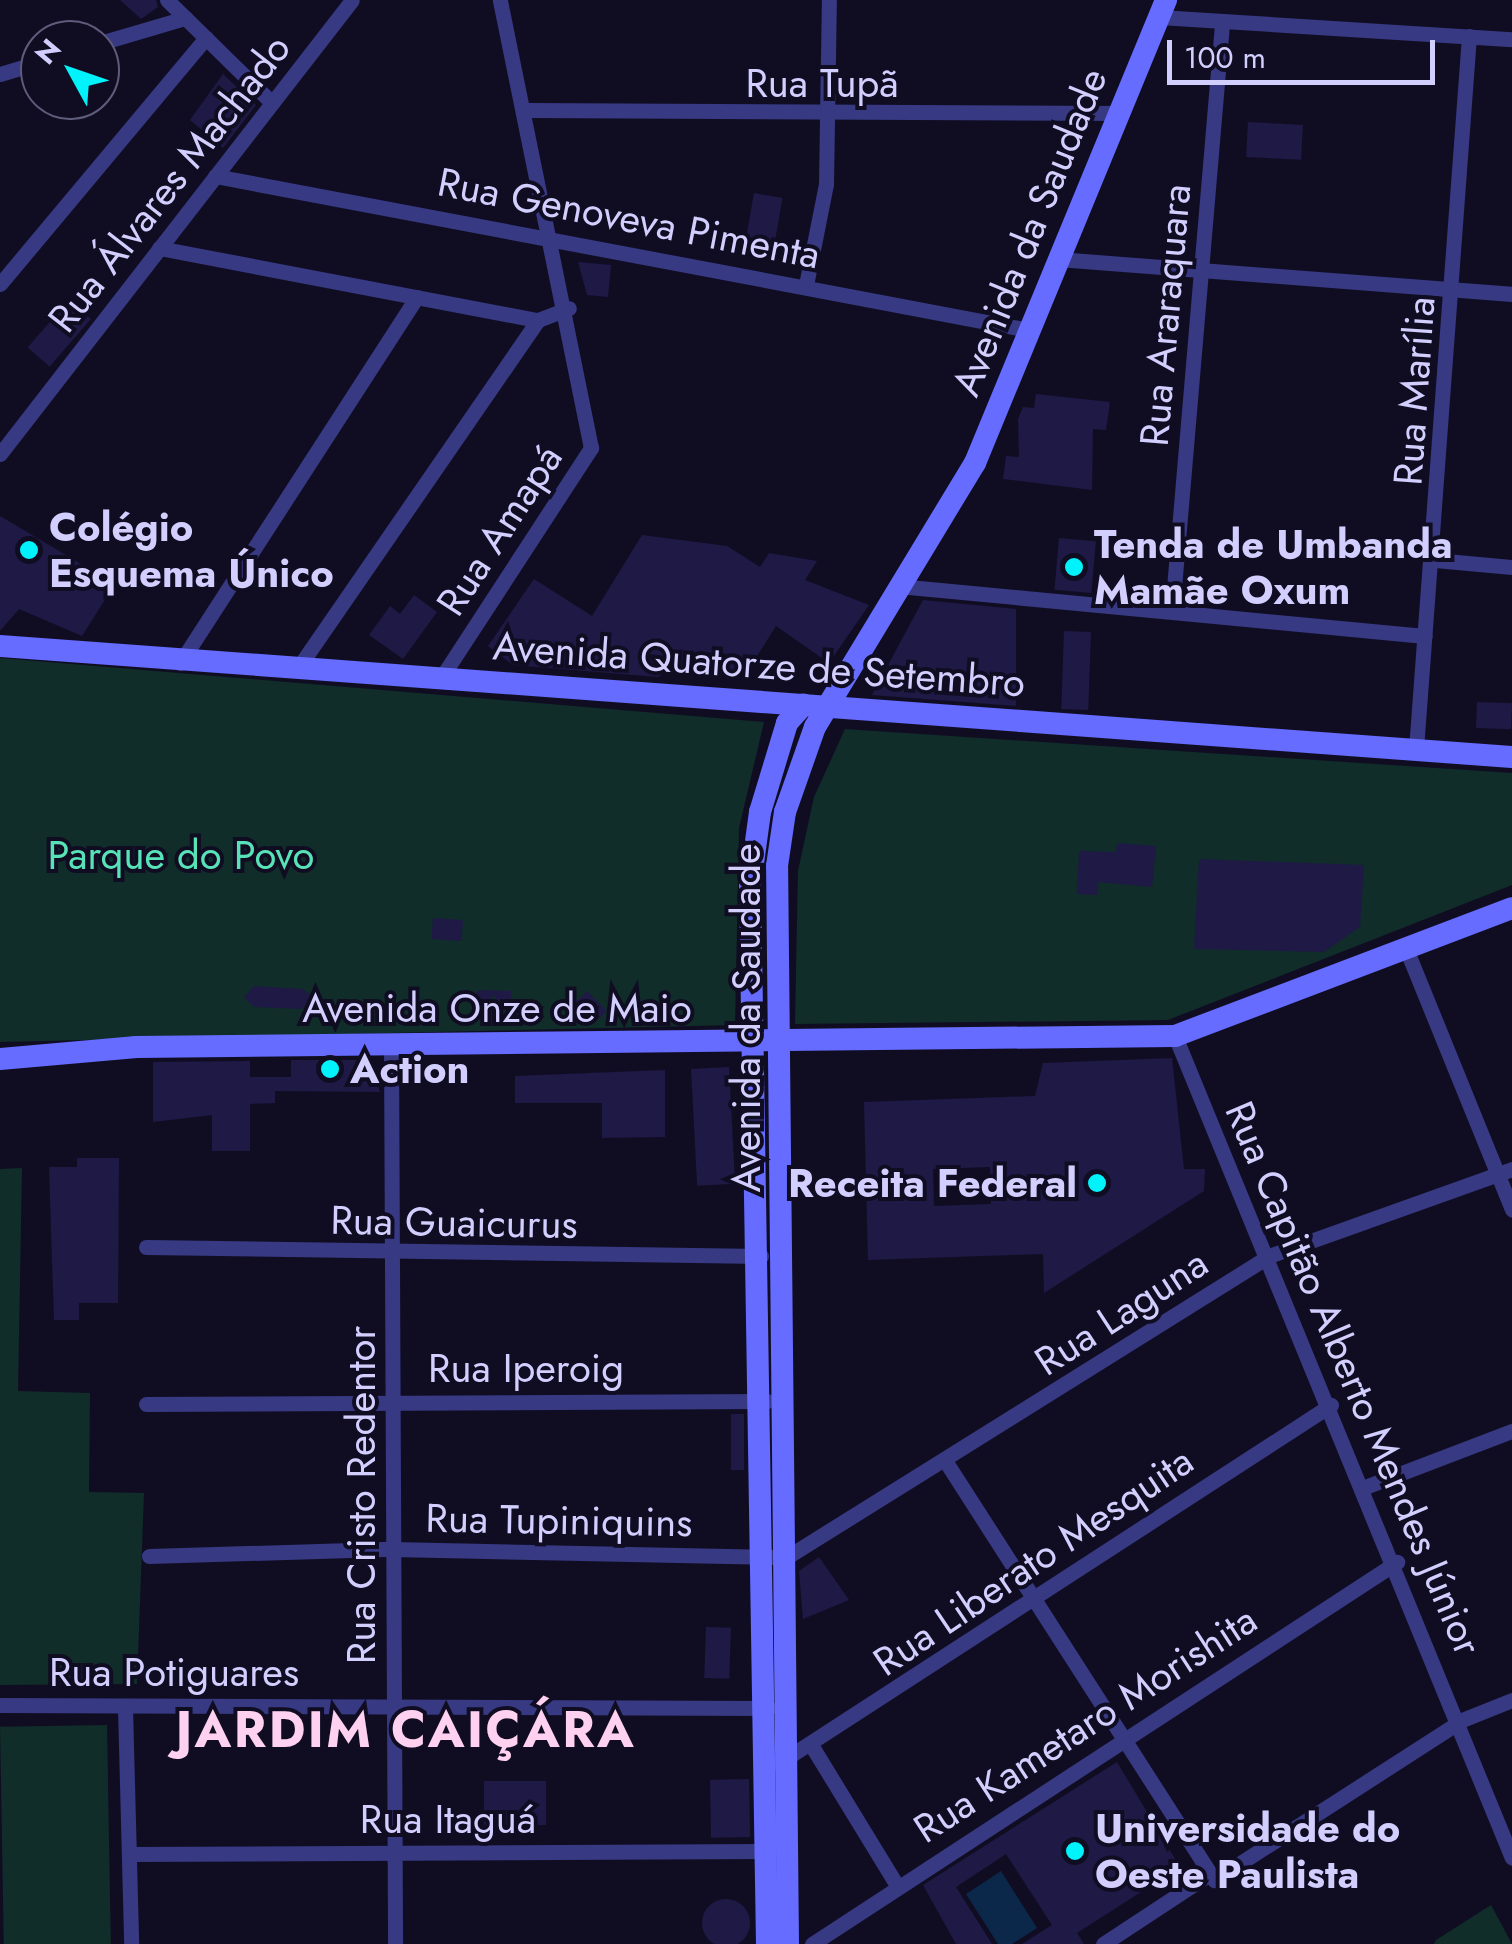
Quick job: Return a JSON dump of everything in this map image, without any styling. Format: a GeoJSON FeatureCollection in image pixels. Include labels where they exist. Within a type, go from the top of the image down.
{"type":"FeatureCollection","features":[{"type":"Feature","properties":{"kind":"street"},"geometry":{"type":"LineString","coordinates":[[167,0],[272,103]]}},
{"type":"Feature","properties":{"kind":"street","name":"Rua Álvares Machado"},"geometry":{"type":"LineString","coordinates":[[0,454],[352,0]]}},
{"type":"Feature","properties":{"kind":"street","name":"Rua Amapá"},"geometry":{"type":"LineString","coordinates":[[441,678],[590,448],[569,308],[500,0]]}},
{"type":"Feature","properties":{"kind":"street"},"geometry":{"type":"LineString","coordinates":[[806,285],[826,184],[829,0]]}},
{"type":"Feature","properties":{"kind":"street"},"geometry":{"type":"LineString","coordinates":[[1163,8],[1222,24],[1512,39]]}},
{"type":"Feature","properties":{"kind":"street","name":"Avenida da Saudade"},"geometry":{"type":"LineString","coordinates":[[788,1944],[780,1762],[775,1401],[783,1044],[778,866],[786,812],[816,705],[898,586],[975,462],[1163,8]]}},
{"type":"Feature","properties":{"kind":"street"},"geometry":{"type":"LineString","coordinates":[[120,38],[185,18]]}},
{"type":"Feature","properties":{"kind":"street","name":"Rua Araraquara"},"geometry":{"type":"LineString","coordinates":[[1172,611],[1222,24]]}},
{"type":"Feature","properties":{"kind":"street","name":"Rua Marília"},"geometry":{"type":"LineString","coordinates":[[1416,749],[1454,291],[1469,36]]}},
{"type":"Feature","properties":{"kind":"street"},"geometry":{"type":"LineString","coordinates":[[0,284],[206,38]]}},
{"type":"Feature","properties":{"kind":"street","name":"Rua Tupã"},"geometry":{"type":"LineString","coordinates":[[527,110],[826,117],[1117,113]]}},
{"type":"Feature","properties":{"kind":"street","name":"Rua Genoveva Pimenta"},"geometry":{"type":"LineString","coordinates":[[215,176],[553,234],[1029,330]]}},
{"type":"Feature","properties":{"kind":"street"},"geometry":{"type":"LineString","coordinates":[[159,248],[538,320],[569,308]]}},
{"type":"Feature","properties":{"kind":"street"},"geometry":{"type":"LineString","coordinates":[[1058,259],[1201,275],[1512,294]]}},
{"type":"Feature","properties":{"kind":"street"},"geometry":{"type":"LineString","coordinates":[[180,663],[416,297]]}},
{"type":"Feature","properties":{"kind":"street"},"geometry":{"type":"LineString","coordinates":[[298,668],[538,320]]}},
{"type":"Feature","properties":{"kind":"street"},"geometry":{"type":"LineString","coordinates":[[1434,560],[1512,568]]}},
{"type":"Feature","properties":{"kind":"street"},"geometry":{"type":"LineString","coordinates":[[898,586],[1425,636]]}},
{"type":"Feature","properties":{"kind":"street","name":"Avenida Quatorze de Setembro"},"geometry":{"type":"LineString","coordinates":[[0,646],[180,663],[441,678],[1512,758]]}},
{"type":"Feature","properties":{"kind":"street","name":"Avenida da Saudade"},"geometry":{"type":"LineString","coordinates":[[775,1401],[761,1256],[750,885],[760,812],[788,722],[816,705]]}},
{"type":"Feature","properties":{"kind":"street","name":"Avenida Onze de Maio"},"geometry":{"type":"LineString","coordinates":[[0,1059],[136,1047],[783,1044],[1174,1036],[1407,951],[1512,908]]}},
{"type":"Feature","properties":{"kind":"street"},"geometry":{"type":"LineString","coordinates":[[1407,951],[1505,1171],[1512,1209]]}},
{"type":"Feature","properties":{"kind":"street","name":"Rua Capitão Alberto Mendes Júnior"},"geometry":{"type":"LineString","coordinates":[[1174,1036],[1462,1720],[1512,1858]]}},
{"type":"Feature","properties":{"kind":"street","name":"Rua Cristo Redentor"},"geometry":{"type":"LineString","coordinates":[[391,1046],[396,1944]]}},
{"type":"Feature","properties":{"kind":"street","name":"Rua Laguna"},"geometry":{"type":"LineString","coordinates":[[776,1557],[946,1462],[1269,1256],[1505,1171]]}},
{"type":"Feature","properties":{"kind":"street","name":"Rua Guaicurus"},"geometry":{"type":"LineString","coordinates":[[146,1246],[392,1256],[761,1256]]}},
{"type":"Feature","properties":{"kind":"street","name":"Rua Iperoig"},"geometry":{"type":"LineString","coordinates":[[146,1404],[775,1401]]}},
{"type":"Feature","properties":{"kind":"street","name":"Rua Liberato Mesquita"},"geometry":{"type":"LineString","coordinates":[[780,1762],[813,1748],[1032,1596],[1331,1405]]}},
{"type":"Feature","properties":{"kind":"street"},"geometry":{"type":"LineString","coordinates":[[1365,1486],[1512,1431]]}},
{"type":"Feature","properties":{"kind":"street"},"geometry":{"type":"LineString","coordinates":[[946,1462],[1211,1877]]}},
{"type":"Feature","properties":{"kind":"street","name":"Rua Tupiniquins"},"geometry":{"type":"LineString","coordinates":[[149,1556],[392,1550],[776,1557]]}},
{"type":"Feature","properties":{"kind":"street","name":"Avenida da Saudade"},"geometry":{"type":"LineString","coordinates":[[768,1944],[768,1850],[780,1762],[769,1708],[776,1557]]}},
{"type":"Feature","properties":{"kind":"street","name":"Rua Kametaro Morishita"},"geometry":{"type":"LineString","coordinates":[[812,1944],[896,1884],[1396,1562]]}},
{"type":"Feature","properties":{"kind":"street"},"geometry":{"type":"LineString","coordinates":[[1103,1944],[1462,1720],[1512,1700]]}},
{"type":"Feature","properties":{"kind":"street","name":"Rua Potiguares"},"geometry":{"type":"LineString","coordinates":[[0,1705],[769,1708]]}},
{"type":"Feature","properties":{"kind":"street"},"geometry":{"type":"LineString","coordinates":[[125,1706],[131,1944]]}},
{"type":"Feature","properties":{"kind":"street"},"geometry":{"type":"LineString","coordinates":[[813,1748],[896,1884]]}},
{"type":"Feature","properties":{"kind":"street","name":"Rua Itaguá"},"geometry":{"type":"LineString","coordinates":[[129,1854],[768,1850]]}},
{"type":"Feature","properties":{"kind":"green space","name":"Parque do Povo"},"geometry":{"type":"Polygon","coordinates":[[[0,658],[764,722],[739,828],[735,1025],[0,1042],[0,658]]]}},
{"type":"Feature","properties":{"kind":"green space"},"geometry":{"type":"Polygon","coordinates":[[[845,729],[1512,773],[1512,885],[1168,1020],[795,1024],[798,871],[814,797],[845,729]]]}},
{"type":"Feature","properties":{"kind":"green space"},"geometry":{"type":"Polygon","coordinates":[[[22,1168],[18,1391],[90,1393],[89,1492],[144,1493],[137,1684],[0,1685],[0,1169],[22,1168]]]}},
{"type":"Feature","properties":{"kind":"green space"},"geometry":{"type":"Polygon","coordinates":[[[107,1725],[111,1944],[4,1944],[0,1727],[107,1725]]]}},
{"type":"Feature","properties":{"kind":"green space"},"geometry":{"type":"Polygon","coordinates":[[[1491,1905],[1512,1944],[1434,1944],[1436,1940],[1491,1905]]]}},
{"type":"Feature","properties":{"kind":"water"},"geometry":{"type":"Polygon","coordinates":[[[1001,1871],[1037,1928],[1012,1944],[998,1944],[966,1894],[1001,1871]]]}},
{"type":"Feature","properties":{"kind":"building"},"geometry":{"type":"Polygon","coordinates":[[[120,0],[156,0],[158,7],[141,19],[120,0]]]}},
{"type":"Feature","properties":{"kind":"building"},"geometry":{"type":"Polygon","coordinates":[[[223,74],[256,105],[223,148],[190,120],[223,74]]]}},
{"type":"Feature","properties":{"kind":"building"},"geometry":{"type":"Polygon","coordinates":[[[1248,122],[1303,125],[1301,160],[1246,157],[1248,122]]]}},
{"type":"Feature","properties":{"kind":"building"},"geometry":{"type":"Polygon","coordinates":[[[754,193],[783,198],[772,257],[744,252],[754,193]]]}},
{"type":"Feature","properties":{"kind":"building"},"geometry":{"type":"Polygon","coordinates":[[[578,262],[611,265],[608,297],[587,295],[578,262]]]}},
{"type":"Feature","properties":{"kind":"building"},"geometry":{"type":"Polygon","coordinates":[[[69,300],[91,319],[50,367],[28,348],[69,300]]]}},
{"type":"Feature","properties":{"kind":"building"},"geometry":{"type":"Polygon","coordinates":[[[1036,394],[1110,402],[1106,430],[1093,429],[1092,490],[1003,479],[1006,456],[1019,457],[1018,419],[1023,407],[1034,408],[1036,394]]]}},
{"type":"Feature","properties":{"kind":"building","name":"Colégio Esquema Único"},"geometry":{"type":"Polygon","coordinates":[[[0,516],[115,584],[82,636],[19,609],[0,631],[0,516]]]}},
{"type":"Feature","properties":{"kind":"building"},"geometry":{"type":"Polygon","coordinates":[[[642,535],[727,546],[760,567],[769,553],[817,561],[805,580],[869,605],[829,663],[776,626],[747,672],[677,665],[658,677],[513,665],[488,646],[534,579],[592,616],[642,535]]]}},
{"type":"Feature","properties":{"kind":"building","name":"Tenda de Umbanda Mamãe Oxum"},"geometry":{"type":"Polygon","coordinates":[[[1059,538],[1096,541],[1091,593],[1054,590],[1059,538]]]}},
{"type":"Feature","properties":{"kind":"building"},"geometry":{"type":"Polygon","coordinates":[[[414,595],[437,612],[403,659],[369,635],[390,606],[400,614],[414,595]]]}},
{"type":"Feature","properties":{"kind":"building"},"geometry":{"type":"Polygon","coordinates":[[[923,600],[1016,609],[1016,706],[872,695],[923,600]]]}},
{"type":"Feature","properties":{"kind":"building"},"geometry":{"type":"Polygon","coordinates":[[[1064,631],[1091,632],[1088,710],[1061,709],[1064,631]]]}},
{"type":"Feature","properties":{"kind":"building"},"geometry":{"type":"Polygon","coordinates":[[[1477,702],[1512,703],[1511,729],[1476,728],[1477,702]]]}},
{"type":"Feature","properties":{"kind":"building"},"geometry":{"type":"Polygon","coordinates":[[[1117,843],[1156,846],[1152,887],[1098,882],[1097,895],[1077,894],[1079,851],[1116,852],[1117,843]]]}},
{"type":"Feature","properties":{"kind":"building"},"geometry":{"type":"Polygon","coordinates":[[[1199,859],[1364,865],[1360,927],[1324,952],[1194,949],[1199,859]]]}},
{"type":"Feature","properties":{"kind":"building"},"geometry":{"type":"Polygon","coordinates":[[[433,918],[463,920],[461,941],[432,939],[433,918]]]}},
{"type":"Feature","properties":{"kind":"building"},"geometry":{"type":"Polygon","coordinates":[[[254,986],[303,989],[313,998],[302,1009],[254,1007],[244,997],[254,986]]]}},
{"type":"Feature","properties":{"kind":"building"},"geometry":{"type":"Polygon","coordinates":[[[479,990],[511,991],[512,1010],[496,1011],[495,995],[479,1011],[469,1000],[479,990]]]}},
{"type":"Feature","properties":{"kind":"building"},"geometry":{"type":"Polygon","coordinates":[[[587,991],[607,1011],[595,1023],[575,1003],[587,991]]]}},
{"type":"Feature","properties":{"kind":"building","name":"Receita Federal"},"geometry":{"type":"Polygon","coordinates":[[[1172,1058],[1184,1169],[1205,1169],[1204,1191],[1044,1293],[1043,1254],[868,1260],[864,1102],[1035,1096],[1043,1063],[1172,1058]],[[990,1167],[933,1169],[934,1206],[991,1204],[990,1167]]]}},
{"type":"Feature","properties":{"kind":"building"},"geometry":{"type":"Polygon","coordinates":[[[291,1060],[370,1060],[380,1092],[275,1091],[275,1103],[250,1104],[250,1151],[212,1151],[212,1115],[153,1122],[153,1062],[250,1061],[250,1077],[291,1077],[291,1060]]]}},
{"type":"Feature","properties":{"kind":"building"},"geometry":{"type":"Polygon","coordinates":[[[729,1067],[735,1184],[697,1186],[691,1069],[729,1067]]]}},
{"type":"Feature","properties":{"kind":"building"},"geometry":{"type":"Polygon","coordinates":[[[665,1070],[665,1137],[602,1138],[602,1103],[515,1103],[515,1076],[665,1070]]]}},
{"type":"Feature","properties":{"kind":"building"},"geometry":{"type":"Polygon","coordinates":[[[77,1158],[119,1158],[118,1303],[79,1303],[79,1320],[54,1320],[49,1167],[77,1167],[77,1158]]]}},
{"type":"Feature","properties":{"kind":"building"},"geometry":{"type":"Polygon","coordinates":[[[731,1414],[744,1414],[744,1470],[731,1470],[731,1414]]]}},
{"type":"Feature","properties":{"kind":"building"},"geometry":{"type":"Polygon","coordinates":[[[819,1557],[849,1600],[803,1619],[799,1571],[819,1557]]]}},
{"type":"Feature","properties":{"kind":"building"},"geometry":{"type":"Polygon","coordinates":[[[706,1627],[731,1628],[729,1679],[704,1678],[706,1627]]]}},
{"type":"Feature","properties":{"kind":"building"},"geometry":{"type":"Polygon","coordinates":[[[1117,1762],[1180,1867],[1077,1933],[1084,1944],[1022,1944],[1052,1925],[1006,1854],[956,1887],[992,1944],[956,1944],[923,1885],[1117,1762]]]}},
{"type":"Feature","properties":{"kind":"building"},"geometry":{"type":"Polygon","coordinates":[[[749,1779],[750,1837],[711,1838],[710,1780],[749,1779]]]}},
{"type":"Feature","properties":{"kind":"building"},"geometry":{"type":"Polygon","coordinates":[[[484,1781],[546,1781],[546,1825],[484,1825],[484,1781]]]}},
{"type":"Feature","properties":{"kind":"building"},"geometry":{"type":"Polygon","coordinates":[[[726,1899],[743,1906],[750,1923],[743,1940],[726,1947],[709,1940],[702,1923],[709,1906],[726,1899]]]}},
{"type":"Feature","properties":{"kind":"place","name":"Colégio Esquema Único"},"geometry":{"type":"Point","coordinates":[29,550]}},
{"type":"Feature","properties":{"kind":"place","name":"Tenda de Umbanda Mamãe Oxum"},"geometry":{"type":"Point","coordinates":[1074,567]}},
{"type":"Feature","properties":{"kind":"place","name":"Action"},"geometry":{"type":"Point","coordinates":[330,1069]}},
{"type":"Feature","properties":{"kind":"place","name":"Receita Federal"},"geometry":{"type":"Point","coordinates":[1097,1183]}},
{"type":"Feature","properties":{"kind":"place","name":"Universidade do Oeste Paulista"},"geometry":{"type":"Point","coordinates":[1075,1851]}},
{"type":"Feature","properties":{"kind":"district","name":"JARDIM CAIÇÁRA"},"geometry":{"type":"Point","coordinates":[406,1730]}}]}
